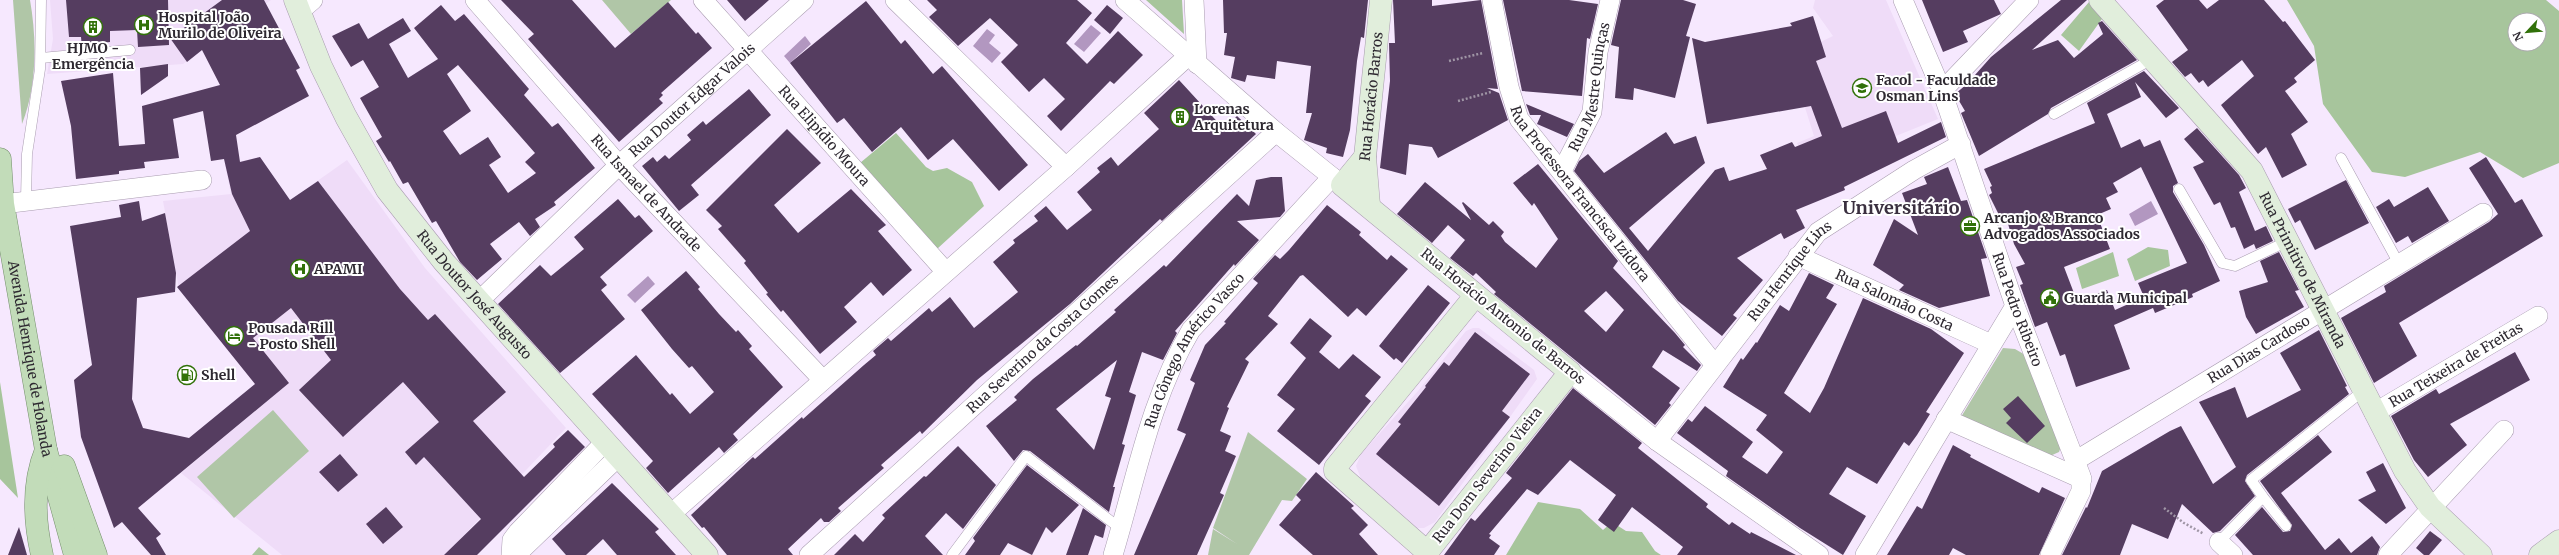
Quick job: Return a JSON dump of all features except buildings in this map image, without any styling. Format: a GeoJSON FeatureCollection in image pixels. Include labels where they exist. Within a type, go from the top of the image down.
{"type":"FeatureCollection","features":[{"type":"Feature","properties":{"kind":"main road","name":"Avenida Henrique de Holanda"},"geometry":{"type":"LineString","coordinates":[[0,159],[3,204],[46,450],[75,555]]}},
{"type":"Feature","properties":{"kind":"main road"},"geometry":{"type":"LineString","coordinates":[[40,409],[66,470],[96,555]]}},
{"type":"Feature","properties":{"kind":"main road"},"geometry":{"type":"LineString","coordinates":[[42,555],[36,530],[37,480],[46,450]]}},
{"type":"Feature","properties":{"kind":"street","name":"Rua Ismael de Andrade"},"geometry":{"type":"LineString","coordinates":[[475,0],[619,165],[823,380]]}},
{"type":"Feature","properties":{"kind":"street","name":"Rua Elipídio Moura"},"geometry":{"type":"LineString","coordinates":[[703,0],[946,272]]}},
{"type":"Feature","properties":{"kind":"street","name":"Rua Doutor Edgar Valois"},"geometry":{"type":"LineString","coordinates":[[479,301],[619,165],[804,0]]}},
{"type":"Feature","properties":{"kind":"street"},"geometry":{"type":"LineString","coordinates":[[895,0],[1066,167]]}},
{"type":"Feature","properties":{"kind":"street","name":"Rua Horácio Antonio de Barros"},"geometry":{"type":"LineString","coordinates":[[1124,0],[1276,132],[1369,205],[1475,296],[1570,372],[1657,441],[1819,555]]}},
{"type":"Feature","properties":{"kind":"street"},"geometry":{"type":"LineString","coordinates":[[671,514],[1066,167],[1192,60],[1194,0]]}},
{"type":"Feature","properties":{"kind":"street","name":"Rua Horácio Barros"},"geometry":{"type":"LineString","coordinates":[[1337,181],[1366,157],[1381,0]]}},
{"type":"Feature","properties":{"kind":"street","name":"Rua Professora Francisca Izidora"},"geometry":{"type":"LineString","coordinates":[[1492,0],[1509,87],[1519,119],[1716,365]]}},
{"type":"Feature","properties":{"kind":"street","name":"Rua Mestre Quinças"},"geometry":{"type":"LineString","coordinates":[[1562,171],[1592,112],[1598,52],[1610,0]]}},
{"type":"Feature","properties":{"kind":"street","name":"Rua Pedro Ribeiro"},"geometry":{"type":"LineString","coordinates":[[1903,0],[1942,91],[2015,306],[2082,480]]}},
{"type":"Feature","properties":{"kind":"street","name":"Rua Primitivo de Miranda"},"geometry":{"type":"LineString","coordinates":[[2100,0],[2154,58],[2252,171],[2324,310],[2374,413],[2405,471],[2430,507],[2481,555]]}},
{"type":"Feature","properties":{"kind":"street","name":"Rua Doutor José Augusto"},"geometry":{"type":"LineString","coordinates":[[302,4],[321,66],[369,161],[408,218],[444,262],[707,555]]}},
{"type":"Feature","properties":{"kind":"street"},"geometry":{"type":"LineString","coordinates":[[1942,91],[2022,4]]}},
{"type":"Feature","properties":{"kind":"street","name":"Rua Severino da Costa Gomes"},"geometry":{"type":"LineString","coordinates":[[809,555],[1276,132]]}},
{"type":"Feature","properties":{"kind":"street","name":"Rua Henrique Lins"},"geometry":{"type":"LineString","coordinates":[[1657,441],[1818,232],[1914,170],[1961,144]]}},
{"type":"Feature","properties":{"kind":"street"},"geometry":{"type":"LineString","coordinates":[[1366,157],[1369,205]]}},
{"type":"Feature","properties":{"kind":"street"},"geometry":{"type":"LineString","coordinates":[[3,204],[26,200],[202,180]]}},
{"type":"Feature","properties":{"kind":"street","name":"Rua Cônego Américo Vasco"},"geometry":{"type":"LineString","coordinates":[[1113,555],[1157,401],[1174,360],[1191,330],[1337,181]]}},
{"type":"Feature","properties":{"kind":"street","name":"Rua Dias Cardoso"},"geometry":{"type":"LineString","coordinates":[[2075,461],[2483,213]]}},
{"type":"Feature","properties":{"kind":"street","name":"Rua Salomão Costa"},"geometry":{"type":"LineString","coordinates":[[1798,256],[1991,344]]}},
{"type":"Feature","properties":{"kind":"street","name":"Rua Dom Severino Vieira"},"geometry":{"type":"LineString","coordinates":[[1475,296],[1335,468],[1335,471],[1426,553],[1570,372]]}},
{"type":"Feature","properties":{"kind":"street"},"geometry":{"type":"LineString","coordinates":[[1864,555],[2015,306]]}},
{"type":"Feature","properties":{"kind":"street","name":"Rua Teixeira de Freitas"},"geometry":{"type":"LineString","coordinates":[[2374,413],[2538,316]]}},
{"type":"Feature","properties":{"kind":"street"},"geometry":{"type":"LineString","coordinates":[[1946,420],[2082,480],[2081,491],[2050,555]]}},
{"type":"Feature","properties":{"kind":"street"},"geometry":{"type":"LineString","coordinates":[[2388,555],[2430,507],[2504,430]]}},
{"type":"Feature","properties":{"kind":"street"},"geometry":{"type":"LineString","coordinates":[[511,555],[512,540],[518,532],[612,450]]}},
{"type":"Feature","properties":{"kind":"street"},"geometry":{"type":"LineString","coordinates":[[516,555],[612,450]]}},
{"type":"Feature","properties":{"kind":"street"},"geometry":{"type":"LineString","coordinates":[[2540,555],[2559,541]]}},
{"type":"Feature","properties":{"kind":"street"},"geometry":{"type":"LineString","coordinates":[[2219,542],[2233,555]]}},
{"type":"Feature","properties":{"kind":"lane"},"geometry":{"type":"LineString","coordinates":[[26,200],[27,154],[41,58],[41,0]]}},
{"type":"Feature","properties":{"kind":"lane"},"geometry":{"type":"LineString","coordinates":[[41,58],[130,50]]}},
{"type":"Feature","properties":{"kind":"lane"},"geometry":{"type":"LineString","coordinates":[[2054,114],[2154,58]]}},
{"type":"Feature","properties":{"kind":"lane"},"geometry":{"type":"LineString","coordinates":[[2342,158],[2399,264]]}},
{"type":"Feature","properties":{"kind":"lane"},"geometry":{"type":"LineString","coordinates":[[2179,189],[2222,263],[2235,266],[2288,241]]}},
{"type":"Feature","properties":{"kind":"lane"},"geometry":{"type":"LineString","coordinates":[[2286,526],[2251,480],[2363,391]]}},
{"type":"Feature","properties":{"kind":"lane"},"geometry":{"type":"LineString","coordinates":[[952,555],[1026,456],[1120,530]]}},
{"type":"Feature","properties":{"kind":"lane"},"geometry":{"type":"LineString","coordinates":[[2219,542],[2263,497]]}},
{"type":"Feature","properties":{"kind":"path"},"geometry":{"type":"LineString","coordinates":[[1449,62],[1501,48]]}},
{"type":"Feature","properties":{"kind":"path"},"geometry":{"type":"LineString","coordinates":[[1458,100],[1509,87]]}},
{"type":"Feature","properties":{"kind":"path"},"geometry":{"type":"LineString","coordinates":[[2164,508],[2184,523],[2219,542]]}},
{"type":"Feature","properties":{"kind":"shaded area","name":"Hospital João Murilo de Oliveira"},"geometry":{"type":"Polygon","coordinates":[[[50,0],[271,0],[183,64],[47,74],[53,39],[50,0]]]}},
{"type":"Feature","properties":{"kind":"shaded area","name":"Facol - Faculdade Osman Lins"},"geometry":{"type":"Polygon","coordinates":[[[1815,0],[1886,0],[1938,119],[1809,171],[1797,143],[1814,136],[1789,57],[1833,36],[1813,8],[1815,0]]]}},
{"type":"Feature","properties":{"kind":"shaded area"},"geometry":{"type":"Polygon","coordinates":[[[1091,25],[1101,33],[1084,52],[1074,44],[1091,25]]]}},
{"type":"Feature","properties":{"kind":"shaded area"},"geometry":{"type":"Polygon","coordinates":[[[987,29],[995,35],[989,43],[1001,53],[992,63],[973,46],[987,29]]]}},
{"type":"Feature","properties":{"kind":"shaded area"},"geometry":{"type":"Polygon","coordinates":[[[805,36],[811,44],[790,63],[784,56],[805,36]]]}},
{"type":"Feature","properties":{"kind":"shaded area"},"geometry":{"type":"Polygon","coordinates":[[[260,157],[289,201],[347,160],[425,268],[566,428],[445,555],[282,555],[181,473],[289,383],[200,270],[179,289],[163,201],[231,194],[225,165],[260,157]]]}},
{"type":"Feature","properties":{"kind":"shaded area"},"geometry":{"type":"Polygon","coordinates":[[[2151,201],[2158,214],[2135,226],[2129,214],[2151,201]]]}},
{"type":"Feature","properties":{"kind":"shaded area"},"geometry":{"type":"Polygon","coordinates":[[[648,276],[655,284],[635,303],[627,295],[648,276]]]}},
{"type":"Feature","properties":{"kind":"shaded area"},"geometry":{"type":"Polygon","coordinates":[[[1473,328],[1479,328],[1534,370],[1537,379],[1435,522],[1424,528],[1415,528],[1361,479],[1356,466],[1361,454],[1418,391],[1466,331],[1473,328]]]}},
{"type":"Feature","properties":{"kind":"green space"},"geometry":{"type":"Polygon","coordinates":[[[13,0],[30,0],[34,31],[33,79],[31,94],[22,124],[13,0]]]}},
{"type":"Feature","properties":{"kind":"green space"},"geometry":{"type":"Polygon","coordinates":[[[602,0],[671,0],[631,34],[602,0]]]}},
{"type":"Feature","properties":{"kind":"green space"},"geometry":{"type":"Polygon","coordinates":[[[1146,0],[1182,0],[1184,34],[1146,0]]]}},
{"type":"Feature","properties":{"kind":"green space"},"geometry":{"type":"Polygon","coordinates":[[[2287,0],[2546,0],[2559,11],[2559,163],[2523,178],[2480,152],[2405,177],[2372,172],[2323,104],[2314,46],[2287,0]]]}},
{"type":"Feature","properties":{"kind":"green space"},"geometry":{"type":"Polygon","coordinates":[[[2089,2],[2104,16],[2079,51],[2061,35],[2089,2]]]}},
{"type":"Feature","properties":{"kind":"green space"},"geometry":{"type":"Polygon","coordinates":[[[896,133],[926,167],[933,171],[947,168],[972,182],[984,206],[937,249],[860,163],[896,133]]]}},
{"type":"Feature","properties":{"kind":"green space"},"geometry":{"type":"Polygon","coordinates":[[[2148,247],[2168,250],[2170,266],[2135,281],[2127,259],[2148,247]]]}},
{"type":"Feature","properties":{"kind":"green space"},"geometry":{"type":"Polygon","coordinates":[[[2113,252],[2119,276],[2082,289],[2076,268],[2113,252]]]}},
{"type":"Feature","properties":{"kind":"green space"},"geometry":{"type":"Polygon","coordinates":[[[2003,348],[2015,349],[2027,356],[2062,444],[2059,452],[2050,456],[1961,417],[2003,348]]]}},
{"type":"Feature","properties":{"kind":"green space"},"geometry":{"type":"Polygon","coordinates":[[[0,382],[18,498],[0,479],[0,382]]]}},
{"type":"Feature","properties":{"kind":"green space"},"geometry":{"type":"Polygon","coordinates":[[[273,410],[309,451],[234,518],[197,477],[273,410]]]}},
{"type":"Feature","properties":{"kind":"green space"},"geometry":{"type":"Polygon","coordinates":[[[1248,432],[1307,479],[1292,501],[1282,500],[1249,555],[1208,555],[1213,529],[1237,544],[1213,528],[1248,432]]]}},
{"type":"Feature","properties":{"kind":"green space"},"geometry":{"type":"Polygon","coordinates":[[[1538,502],[1580,509],[1603,530],[1612,522],[1626,531],[1642,532],[1655,551],[1661,555],[1506,555],[1538,502]]]}},
{"type":"Feature","properties":{"kind":"green space"},"geometry":{"type":"Polygon","coordinates":[[[259,547],[269,555],[252,555],[259,547]]]}},
{"type":"Feature","properties":{"kind":"place","name":"Hospital João Murilo de Oliveira"},"geometry":{"type":"Point","coordinates":[144,25]}},
{"type":"Feature","properties":{"kind":"place","name":"HJMO - Emergência"},"geometry":{"type":"Point","coordinates":[93,27]}},
{"type":"Feature","properties":{"kind":"place","name":"Facol - Faculdade Osman Lins"},"geometry":{"type":"Point","coordinates":[1862,88]}},
{"type":"Feature","properties":{"kind":"place","name":"Lorenas Arquitetura"},"geometry":{"type":"Point","coordinates":[1180,117]}},
{"type":"Feature","properties":{"kind":"place","name":"Arcanjo & Branco Advogados Associados"},"geometry":{"type":"Point","coordinates":[1970,226]}},
{"type":"Feature","properties":{"kind":"place","name":"APAMI"},"geometry":{"type":"Point","coordinates":[300,269]}},
{"type":"Feature","properties":{"kind":"place","name":"Guarda Municipal"},"geometry":{"type":"Point","coordinates":[2050,298]}},
{"type":"Feature","properties":{"kind":"place","name":"Pousada Rill - Posto Shell"},"geometry":{"type":"Point","coordinates":[234,336]}},
{"type":"Feature","properties":{"kind":"place","name":"Shell"},"geometry":{"type":"Point","coordinates":[187,375]}},
{"type":"Feature","properties":{"kind":"district","name":"Universitário"},"geometry":{"type":"Point","coordinates":[1901,208]}}]}
